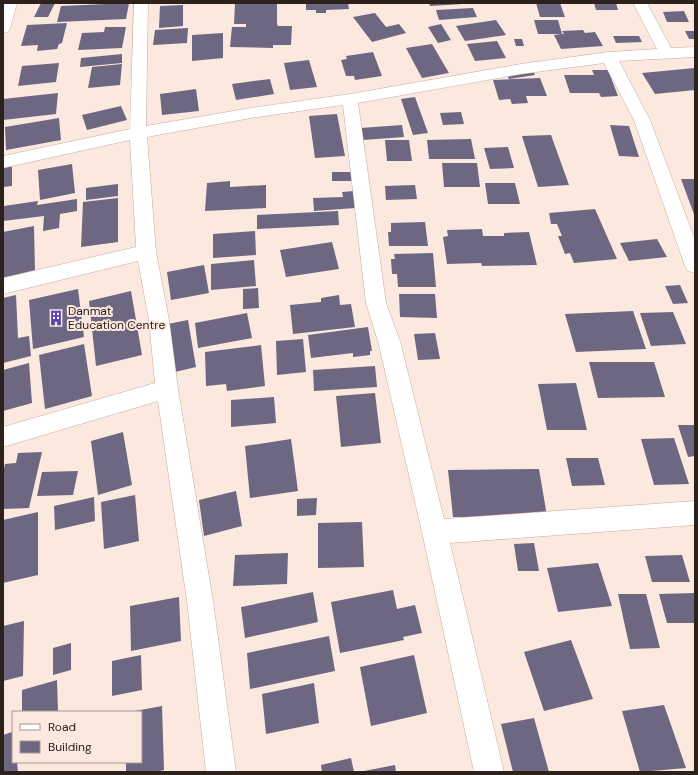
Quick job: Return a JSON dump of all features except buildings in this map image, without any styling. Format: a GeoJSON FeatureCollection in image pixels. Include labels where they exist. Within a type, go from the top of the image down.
{"type":"FeatureCollection","features":[{"type":"Feature","properties":{"kind":"street"},"geometry":{"type":"LineString","coordinates":[[3,29],[10,3]]}},
{"type":"Feature","properties":{"kind":"street"},"geometry":{"type":"LineString","coordinates":[[141,3],[138,133],[146,252],[159,320],[167,389],[200,601],[221,772]]}},
{"type":"Feature","properties":{"kind":"street"},"geometry":{"type":"LineString","coordinates":[[640,3],[666,52]]}},
{"type":"Feature","properties":{"kind":"street"},"geometry":{"type":"LineString","coordinates":[[3,162],[138,133],[251,113],[350,99],[521,69],[609,57],[666,52],[695,52]]}},
{"type":"Feature","properties":{"kind":"street"},"geometry":{"type":"LineString","coordinates":[[609,57],[642,120],[695,266]]}},
{"type":"Feature","properties":{"kind":"street"},"geometry":{"type":"LineString","coordinates":[[350,99],[376,302],[389,341],[435,532],[489,772]]}},
{"type":"Feature","properties":{"kind":"street"},"geometry":{"type":"LineString","coordinates":[[3,286],[146,252]]}},
{"type":"Feature","properties":{"kind":"street"},"geometry":{"type":"LineString","coordinates":[[3,437],[167,389]]}},
{"type":"Feature","properties":{"kind":"street"},"geometry":{"type":"LineString","coordinates":[[435,532],[695,513]]}},
{"type":"Feature","properties":{"kind":"place","name":"Danmat Education Centre"},"geometry":{"type":"Point","coordinates":[56,318]}}]}
